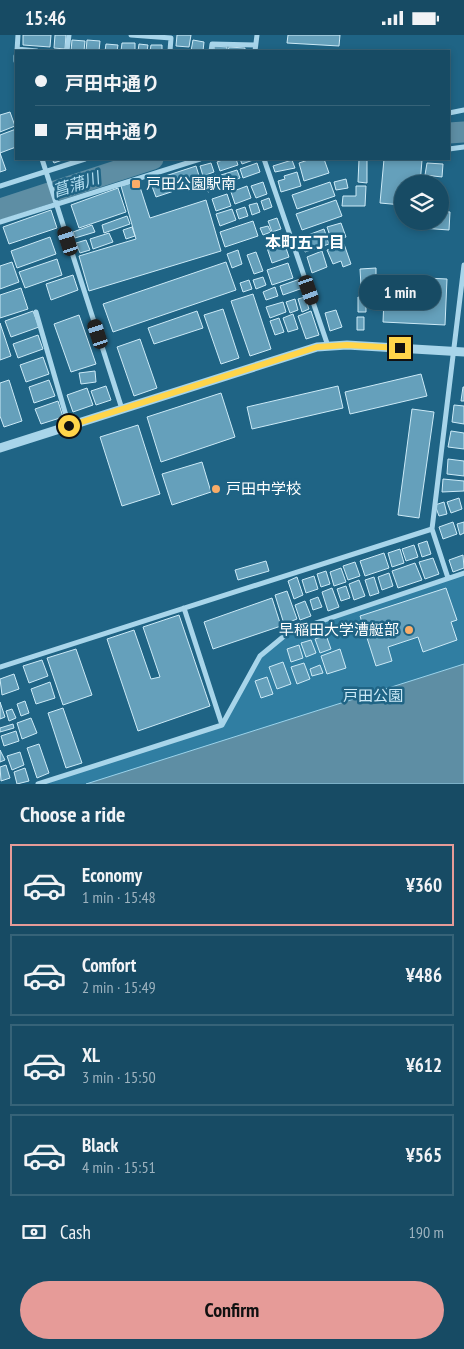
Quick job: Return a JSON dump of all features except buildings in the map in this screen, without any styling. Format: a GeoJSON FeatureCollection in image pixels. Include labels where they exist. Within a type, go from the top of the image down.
{"type":"FeatureCollection","features":[{"type":"Feature","properties":{"kind":"street"},"geometry":{"type":"LineString","coordinates":[[17,50],[18,35]]}},
{"type":"Feature","properties":{"kind":"street"},"geometry":{"type":"LineString","coordinates":[[67,50],[69,35]]}},
{"type":"Feature","properties":{"kind":"street"},"geometry":{"type":"LineString","coordinates":[[131,35],[171,38],[170,50]]}},
{"type":"Feature","properties":{"kind":"street"},"geometry":{"type":"LineString","coordinates":[[211,50],[212,44],[255,48],[256,35]]}},
{"type":"Feature","properties":{"kind":"street"},"geometry":{"type":"LineString","coordinates":[[450,113],[464,110]]}},
{"type":"Feature","properties":{"kind":"street"},"geometry":{"type":"LineString","coordinates":[[450,149],[464,147]]}},
{"type":"Feature","properties":{"kind":"street"},"geometry":{"type":"LineString","coordinates":[[42,160],[122,409]]}},
{"type":"Feature","properties":{"kind":"street"},"geometry":{"type":"LineString","coordinates":[[0,186],[47,173],[82,160]]}},
{"type":"Feature","properties":{"kind":"street"},"geometry":{"type":"LineString","coordinates":[[0,222],[56,201],[197,160]]}},
{"type":"Feature","properties":{"kind":"street"},"geometry":{"type":"LineString","coordinates":[[264,160],[328,346]]}},
{"type":"Feature","properties":{"kind":"street"},"geometry":{"type":"LineString","coordinates":[[448,578],[432,529],[464,265]]}},
{"type":"Feature","properties":{"kind":"street"},"geometry":{"type":"LineString","coordinates":[[36,312],[69,426]]}},
{"type":"Feature","properties":{"kind":"street"},"geometry":{"type":"LineString","coordinates":[[0,447],[307,350],[328,346],[464,352]]}},
{"type":"Feature","properties":{"kind":"street"},"geometry":{"type":"LineString","coordinates":[[0,667],[432,529]]}},
{"type":"Feature","properties":{"kind":"street"},"geometry":{"type":"LineString","coordinates":[[38,784],[222,725],[260,655],[289,631],[464,573]]}},
{"type":"Feature","properties":{"kind":"street"},"geometry":{"type":"LineString","coordinates":[[184,608],[222,725]]}},
{"type":"Feature","properties":{"kind":"green space","name":"戸田公園"},"geometry":{"type":"Polygon","coordinates":[[[464,573],[464,784],[37,784],[222,725],[260,656],[298,628],[464,573]]]}},
{"type":"Feature","properties":{"kind":"shaded area"},"geometry":{"type":"Polygon","coordinates":[[[464,664],[464,784],[86,784],[464,664]]]}},
{"type":"Feature","properties":{"kind":"waterway","name":"菖蒲川"},"geometry":{"type":"LineString","coordinates":[[450,133],[464,132]]}},
{"type":"Feature","properties":{"kind":"waterway","name":"菖蒲川"},"geometry":{"type":"LineString","coordinates":[[0,209],[150,160]]}},
{"type":"Feature","properties":{"kind":"place","name":"戸田公園駅南"},"geometry":{"type":"Point","coordinates":[136,184]}},
{"type":"Feature","properties":{"kind":"place","name":"戸田中学校"},"geometry":{"type":"Point","coordinates":[216,489]}},
{"type":"Feature","properties":{"kind":"place","name":"早稲田大学漕艇部"},"geometry":{"type":"Point","coordinates":[409,630]}},
{"type":"Feature","properties":{"kind":"district","name":"本町五丁目"},"geometry":{"type":"Point","coordinates":[305,242]}},
{"type":"Feature","properties":{"kind":"route"},"geometry":{"type":"LineString","coordinates":[[69,426],[317,347],[347,345],[400,348]]}}]}
